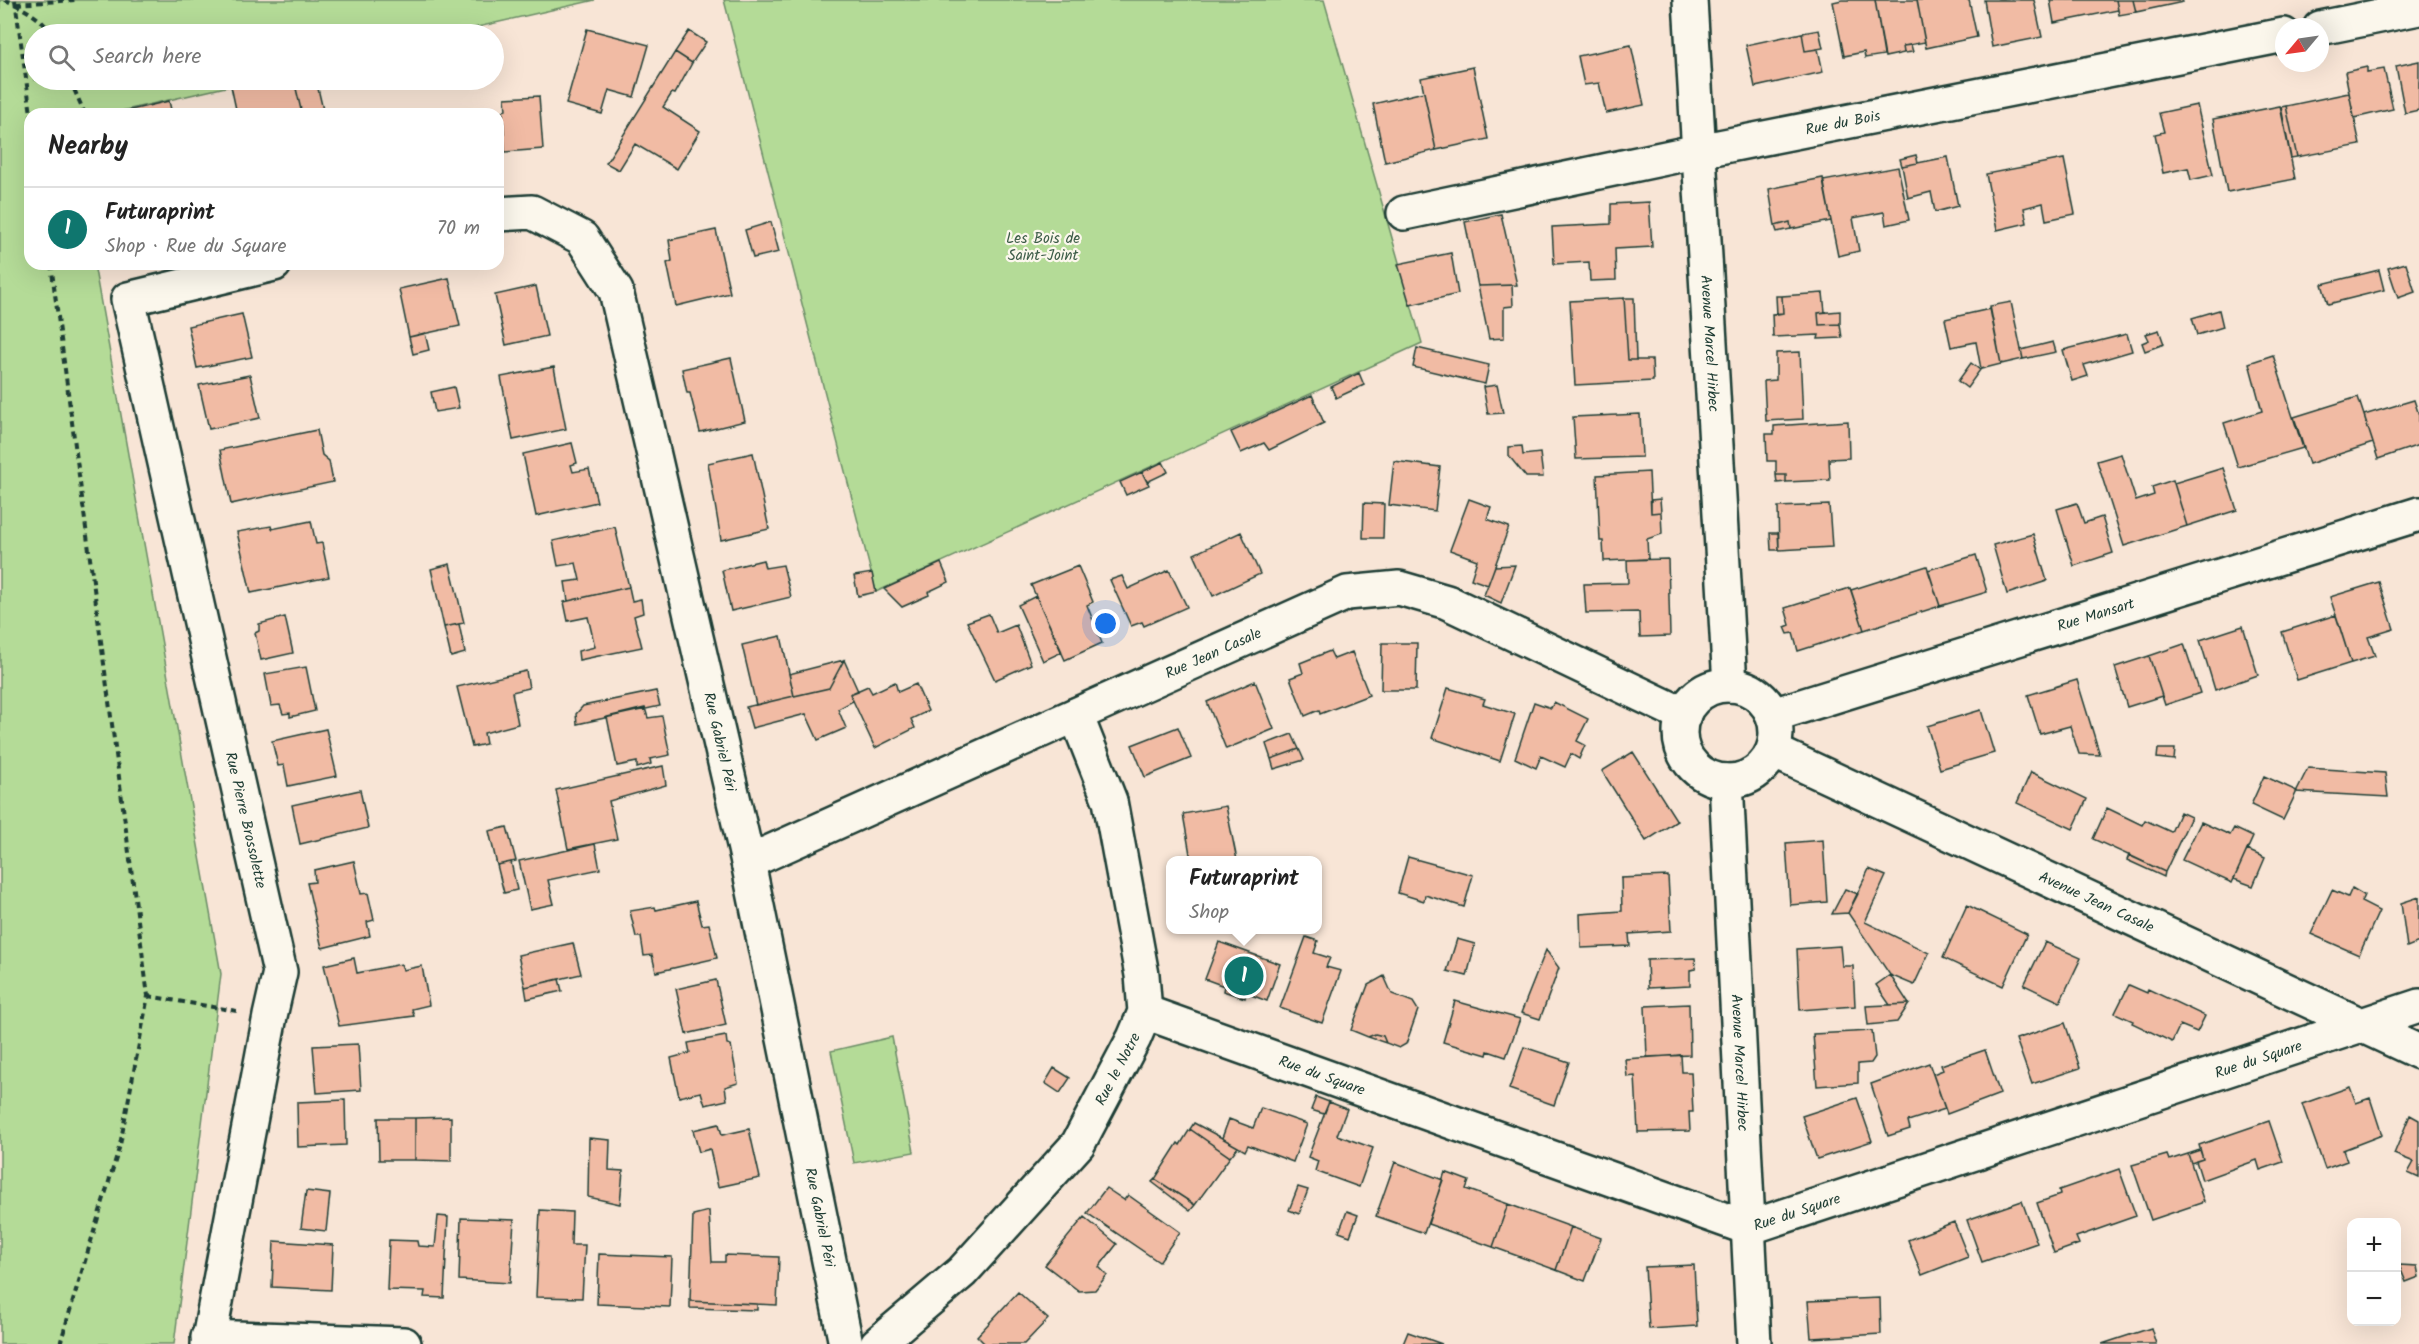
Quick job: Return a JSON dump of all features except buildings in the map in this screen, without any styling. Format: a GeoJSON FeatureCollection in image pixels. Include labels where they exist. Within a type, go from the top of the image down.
{"type":"FeatureCollection","features":[{"type":"Feature","properties":{"kind":"street","name":"Avenue Marcel Hirbec"},"geometry":{"type":"LineString","coordinates":[[1690,0],[1730,685]]}},
{"type":"Feature","properties":{"kind":"street"},"geometry":{"type":"LineString","coordinates":[[2329,26],[2419,8]]}},
{"type":"Feature","properties":{"kind":"street","name":"Rue du Bois"},"geometry":{"type":"LineString","coordinates":[[1404,213],[1699,151],[2275,37]]}},
{"type":"Feature","properties":{"kind":"street","name":"Rue Gabriel Péri"},"geometry":{"type":"LineString","coordinates":[[504,214],[532,212],[582,238],[616,291],[748,862],[846,1344]]}},
{"type":"Feature","properties":{"kind":"street","name":"Rue Pierre Brossolette"},"geometry":{"type":"LineString","coordinates":[[208,1340],[280,972],[128,299],[249,270]]}},
{"type":"Feature","properties":{"kind":"street","name":"Rue Mansart"},"geometry":{"type":"LineString","coordinates":[[1773,715],[2419,514]]}},
{"type":"Feature","properties":{"kind":"street","name":"Rue Jean Casale"},"geometry":{"type":"LineString","coordinates":[[748,862],[1347,593],[1400,588],[1447,602],[1684,715]]}},
{"type":"Feature","properties":{"kind":"street"},"geometry":{"type":"LineString","coordinates":[[1730,685],[1744,687],[1756,693],[1766,703],[1773,715],[1776,727],[1773,752],[1765,764],[1754,774],[1726,781],[1712,778],[1698,770],[1688,759],[1682,745],[1680,729],[1691,702],[1702,692],[1715,686],[1730,685]]}},
{"type":"Feature","properties":{"kind":"street","name":"Rue le Notre"},"geometry":{"type":"LineString","coordinates":[[878,1344],[962,1272],[1078,1144],[1134,1038],[1144,1012],[1142,975],[1110,801],[1076,715]]}},
{"type":"Feature","properties":{"kind":"street","name":"Avenue Jean Casale"},"geometry":{"type":"LineString","coordinates":[[1773,752],[2419,1052]]}},
{"type":"Feature","properties":{"kind":"street","name":"Avenue Marcel Hirbec"},"geometry":{"type":"LineString","coordinates":[[1726,781],[1754,1344]]}},
{"type":"Feature","properties":{"kind":"street","name":"Rue du Square"},"geometry":{"type":"LineString","coordinates":[[1144,1012],[1748,1228],[2419,1005]]}},
{"type":"Feature","properties":{"kind":"street"},"geometry":{"type":"LineString","coordinates":[[208,1340],[404,1344]]}},
{"type":"Feature","properties":{"kind":"path"},"geometry":{"type":"LineString","coordinates":[[5,0],[16,2],[75,0]]}},
{"type":"Feature","properties":{"kind":"path"},"geometry":{"type":"LineString","coordinates":[[16,2],[43,24]]}},
{"type":"Feature","properties":{"kind":"path"},"geometry":{"type":"LineString","coordinates":[[16,2],[24,62]]}},
{"type":"Feature","properties":{"kind":"path"},"geometry":{"type":"LineString","coordinates":[[28,90],[30,108]]}},
{"type":"Feature","properties":{"kind":"path"},"geometry":{"type":"LineString","coordinates":[[74,90],[82,108]]}},
{"type":"Feature","properties":{"kind":"path"},"geometry":{"type":"LineString","coordinates":[[52,270],[148,996],[120,1145],[60,1344]]}},
{"type":"Feature","properties":{"kind":"path"},"geometry":{"type":"LineString","coordinates":[[148,996],[270,1016]]}},
{"type":"Feature","properties":{"kind":"green space"},"geometry":{"type":"Polygon","coordinates":[[[0,0],[595,0],[491,24],[24,24],[24,90],[212,90],[134,108],[24,108],[24,270],[95,270],[221,974],[174,1344],[0,1344],[0,0]]]}},
{"type":"Feature","properties":{"kind":"green space","name":"Les Bois de Saint-Joint"},"geometry":{"type":"Polygon","coordinates":[[[724,0],[1324,0],[1422,343],[876,592],[724,0]]]}},
{"type":"Feature","properties":{"kind":"green space"},"geometry":{"type":"Polygon","coordinates":[[[892,1037],[914,1152],[854,1163],[831,1051],[892,1037]]]}},
{"type":"Feature","properties":{"kind":"place","name":"Futuraprint"},"geometry":{"type":"Point","coordinates":[1244,976]}}]}
